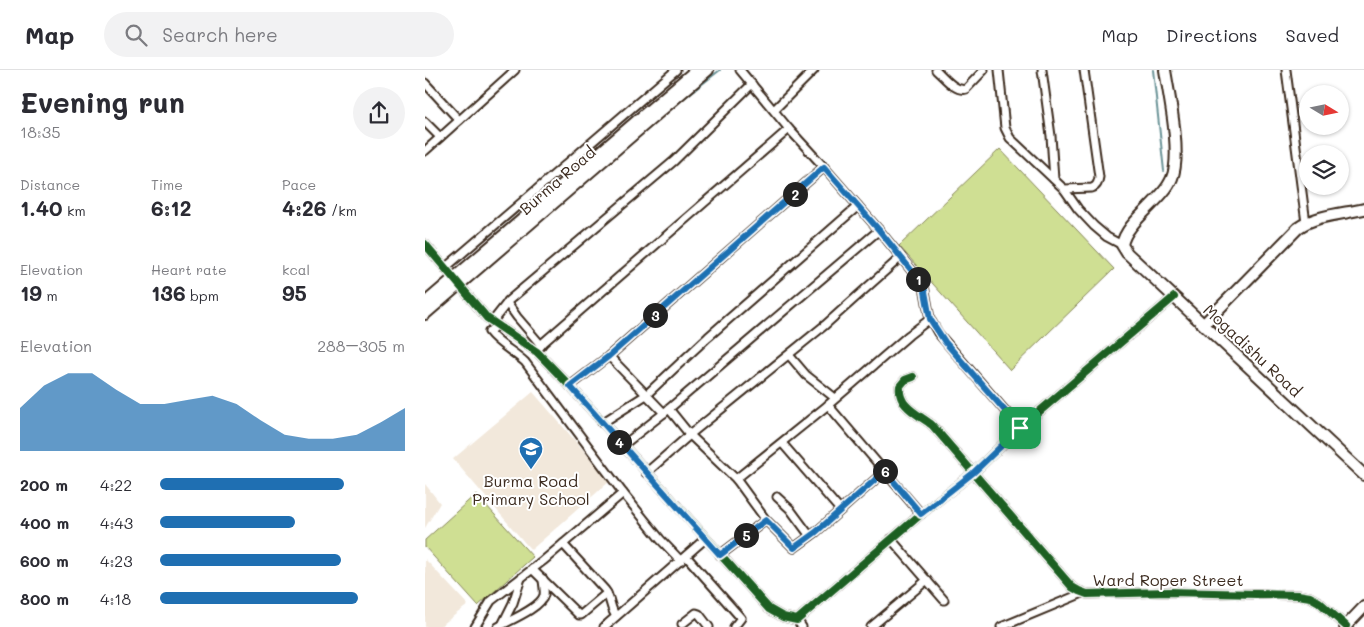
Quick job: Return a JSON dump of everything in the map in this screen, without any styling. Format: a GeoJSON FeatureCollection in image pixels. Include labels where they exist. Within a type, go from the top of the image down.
{"type":"FeatureCollection","features":[{"type":"Feature","properties":{"kind":"main road","name":"Burma Road"},"geometry":{"type":"LineString","coordinates":[[425,314],[456,281],[696,70]]}},
{"type":"Feature","properties":{"kind":"main road","name":"Burma Road"},"geometry":{"type":"LineString","coordinates":[[425,303],[456,281],[708,70]]}},
{"type":"Feature","properties":{"kind":"main road"},"geometry":{"type":"LineString","coordinates":[[1122,245],[1125,234],[1169,184],[1175,170],[1175,147],[1165,70]]}},
{"type":"Feature","properties":{"kind":"main road"},"geometry":{"type":"LineString","coordinates":[[1204,324],[1298,228],[1306,223],[1364,209]]}},
{"type":"Feature","properties":{"kind":"main road","name":"Mogadishu Road"},"geometry":{"type":"LineString","coordinates":[[1122,245],[1127,253],[1364,475]]}},
{"type":"Feature","properties":{"kind":"main road"},"geometry":{"type":"LineString","coordinates":[[1345,626],[1364,606]]}},
{"type":"Feature","properties":{"kind":"street"},"geometry":{"type":"LineString","coordinates":[[425,151],[515,70]]}},
{"type":"Feature","properties":{"kind":"street"},"geometry":{"type":"LineString","coordinates":[[445,268],[676,70]]}},
{"type":"Feature","properties":{"kind":"street"},"geometry":{"type":"LineString","coordinates":[[740,70],[789,129],[879,230],[924,286],[930,319],[945,342],[1020,428]]}},
{"type":"Feature","properties":{"kind":"street"},"geometry":{"type":"LineString","coordinates":[[774,110],[814,70]]}},
{"type":"Feature","properties":{"kind":"street"},"geometry":{"type":"LineString","coordinates":[[937,70],[957,88],[963,90],[984,70]]}},
{"type":"Feature","properties":{"kind":"street"},"geometry":{"type":"LineString","coordinates":[[999,70],[1007,133],[1014,143],[1065,189],[1082,214],[1107,237],[1122,245]]}},
{"type":"Feature","properties":{"kind":"street"},"geometry":{"type":"LineString","coordinates":[[1042,70],[1051,136],[1054,178]]}},
{"type":"Feature","properties":{"kind":"street"},"geometry":{"type":"LineString","coordinates":[[1065,189],[1092,188],[1097,185],[1099,177],[1084,70]]}},
{"type":"Feature","properties":{"kind":"street"},"geometry":{"type":"LineString","coordinates":[[1286,70],[1306,223]]}},
{"type":"Feature","properties":{"kind":"street"},"geometry":{"type":"LineString","coordinates":[[425,83],[459,120]]}},
{"type":"Feature","properties":{"kind":"street"},"geometry":{"type":"LineString","coordinates":[[735,627],[741,618],[683,558],[660,539],[623,493],[525,362],[512,350],[495,340],[489,332],[508,301],[674,160],[752,84]]}},
{"type":"Feature","properties":{"kind":"street"},"geometry":{"type":"LineString","coordinates":[[425,122],[440,137]]}},
{"type":"Feature","properties":{"kind":"street"},"geometry":{"type":"LineString","coordinates":[[537,352],[541,345],[789,129]]}},
{"type":"Feature","properties":{"kind":"street"},"geometry":{"type":"LineString","coordinates":[[570,386],[609,356],[824,167]]}},
{"type":"Feature","properties":{"kind":"street"},"geometry":{"type":"LineString","coordinates":[[602,423],[646,395],[708,337],[779,277],[858,206]]}},
{"type":"Feature","properties":{"kind":"street"},"geometry":{"type":"LineString","coordinates":[[622,446],[666,411],[879,230]]}},
{"type":"Feature","properties":{"kind":"street"},"geometry":{"type":"LineString","coordinates":[[425,244],[494,324],[537,352],[570,386],[769,609],[797,620],[803,627]]}},
{"type":"Feature","properties":{"kind":"street"},"geometry":{"type":"LineString","coordinates":[[646,473],[773,366],[789,356],[901,257]]}},
{"type":"Feature","properties":{"kind":"street"},"geometry":{"type":"LineString","coordinates":[[797,620],[891,539],[973,473],[1020,428],[1174,297]]}},
{"type":"Feature","properties":{"kind":"street"},"geometry":{"type":"LineString","coordinates":[[507,303],[541,345]]}},
{"type":"Feature","properties":{"kind":"street"},"geometry":{"type":"LineString","coordinates":[[736,479],[829,405],[930,319]]}},
{"type":"Feature","properties":{"kind":"street"},"geometry":{"type":"LineString","coordinates":[[609,356],[646,395],[666,411],[736,479],[766,520],[793,548],[810,536],[885,471]]}},
{"type":"Feature","properties":{"kind":"street"},"geometry":{"type":"LineString","coordinates":[[789,356],[806,375],[835,398]]}},
{"type":"Feature","properties":{"kind":"street","name":"Ward Roper Street"},"geometry":{"type":"LineString","coordinates":[[913,377],[905,380],[900,386],[901,394],[906,404],[916,415],[932,425],[1072,587],[1083,593],[1304,595],[1324,605],[1345,626]]}},
{"type":"Feature","properties":{"kind":"street"},"geometry":{"type":"LineString","coordinates":[[829,405],[921,514]]}},
{"type":"Feature","properties":{"kind":"street"},"geometry":{"type":"LineString","coordinates":[[782,443],[840,510]]}},
{"type":"Feature","properties":{"kind":"street"},"geometry":{"type":"LineString","coordinates":[[475,627],[491,601],[623,493]]}},
{"type":"Feature","properties":{"kind":"street"},"geometry":{"type":"LineString","coordinates":[[777,497],[790,509],[810,536]]}},
{"type":"Feature","properties":{"kind":"street"},"geometry":{"type":"LineString","coordinates":[[720,555],[766,520]]}},
{"type":"Feature","properties":{"kind":"street"},"geometry":{"type":"LineString","coordinates":[[604,627],[705,539]]}},
{"type":"Feature","properties":{"kind":"street"},"geometry":{"type":"LineString","coordinates":[[891,539],[944,600]]}},
{"type":"Feature","properties":{"kind":"street"},"geometry":{"type":"LineString","coordinates":[[563,544],[607,593],[616,616]]}},
{"type":"Feature","properties":{"kind":"street"},"geometry":{"type":"LineString","coordinates":[[532,569],[579,616],[607,593]]}},
{"type":"Feature","properties":{"kind":"street"},"geometry":{"type":"LineString","coordinates":[[500,626],[513,603],[521,578]]}},
{"type":"Feature","properties":{"kind":"street"},"geometry":{"type":"LineString","coordinates":[[500,626],[520,617],[542,600],[544,593],[543,579]]}},
{"type":"Feature","properties":{"kind":"street"},"geometry":{"type":"LineString","coordinates":[[871,627],[927,580]]}},
{"type":"Feature","properties":{"kind":"street"},"geometry":{"type":"LineString","coordinates":[[1001,627],[1083,593]]}},
{"type":"Feature","properties":{"kind":"street"},"geometry":{"type":"LineString","coordinates":[[682,624],[696,613],[699,614],[709,627]]}},
{"type":"Feature","properties":{"kind":"street"},"geometry":{"type":"LineString","coordinates":[[510,620],[516,627]]}},
{"type":"Feature","properties":{"kind":"shaded area","name":"Burma Road Primary School"},"geometry":{"type":"Polygon","coordinates":[[[533,392],[610,481],[531,550],[453,459],[533,392]]]}},
{"type":"Feature","properties":{"kind":"shaded area"},"geometry":{"type":"Polygon","coordinates":[[[425,484],[440,503],[425,528],[425,484]]]}},
{"type":"Feature","properties":{"kind":"shaded area"},"geometry":{"type":"Polygon","coordinates":[[[425,559],[468,605],[439,627],[425,627],[425,559]]]}},
{"type":"Feature","properties":{"kind":"green space"},"geometry":{"type":"Polygon","coordinates":[[[1000,149],[1114,269],[1010,370],[899,246],[1000,149]]]}},
{"type":"Feature","properties":{"kind":"green space"},"geometry":{"type":"Polygon","coordinates":[[[476,494],[533,557],[478,606],[425,547],[425,540],[476,494]]]}},
{"type":"Feature","properties":{"kind":"waterway"},"geometry":{"type":"LineString","coordinates":[[678,103],[720,70]]}},
{"type":"Feature","properties":{"kind":"waterway"},"geometry":{"type":"LineString","coordinates":[[1153,70],[1164,171]]}},
{"type":"Feature","properties":{"kind":"cycle path"},"geometry":{"type":"LineString","coordinates":[[425,244],[487,318],[537,352],[570,386],[769,609],[783,617],[797,620],[921,514],[973,473],[1020,428],[1174,297]]}},
{"type":"Feature","properties":{"kind":"cycle path"},"geometry":{"type":"LineString","coordinates":[[913,377],[905,380],[900,386],[902,400],[910,410],[932,425],[1072,587],[1087,594],[1170,592],[1298,595],[1310,597],[1319,602],[1346,626]]}},
{"type":"Feature","properties":{"kind":"place","name":"Burma Road Primary School"},"geometry":{"type":"Point","coordinates":[531,470]}},
{"type":"Feature","properties":{"kind":"route"},"geometry":{"type":"LineString","coordinates":[[824,167],[879,230],[924,286],[930,319],[938,332],[1020,428],[973,473],[921,514],[885,471],[816,532],[794,548],[766,520],[720,555],[570,386],[609,356],[824,167]]}}]}
